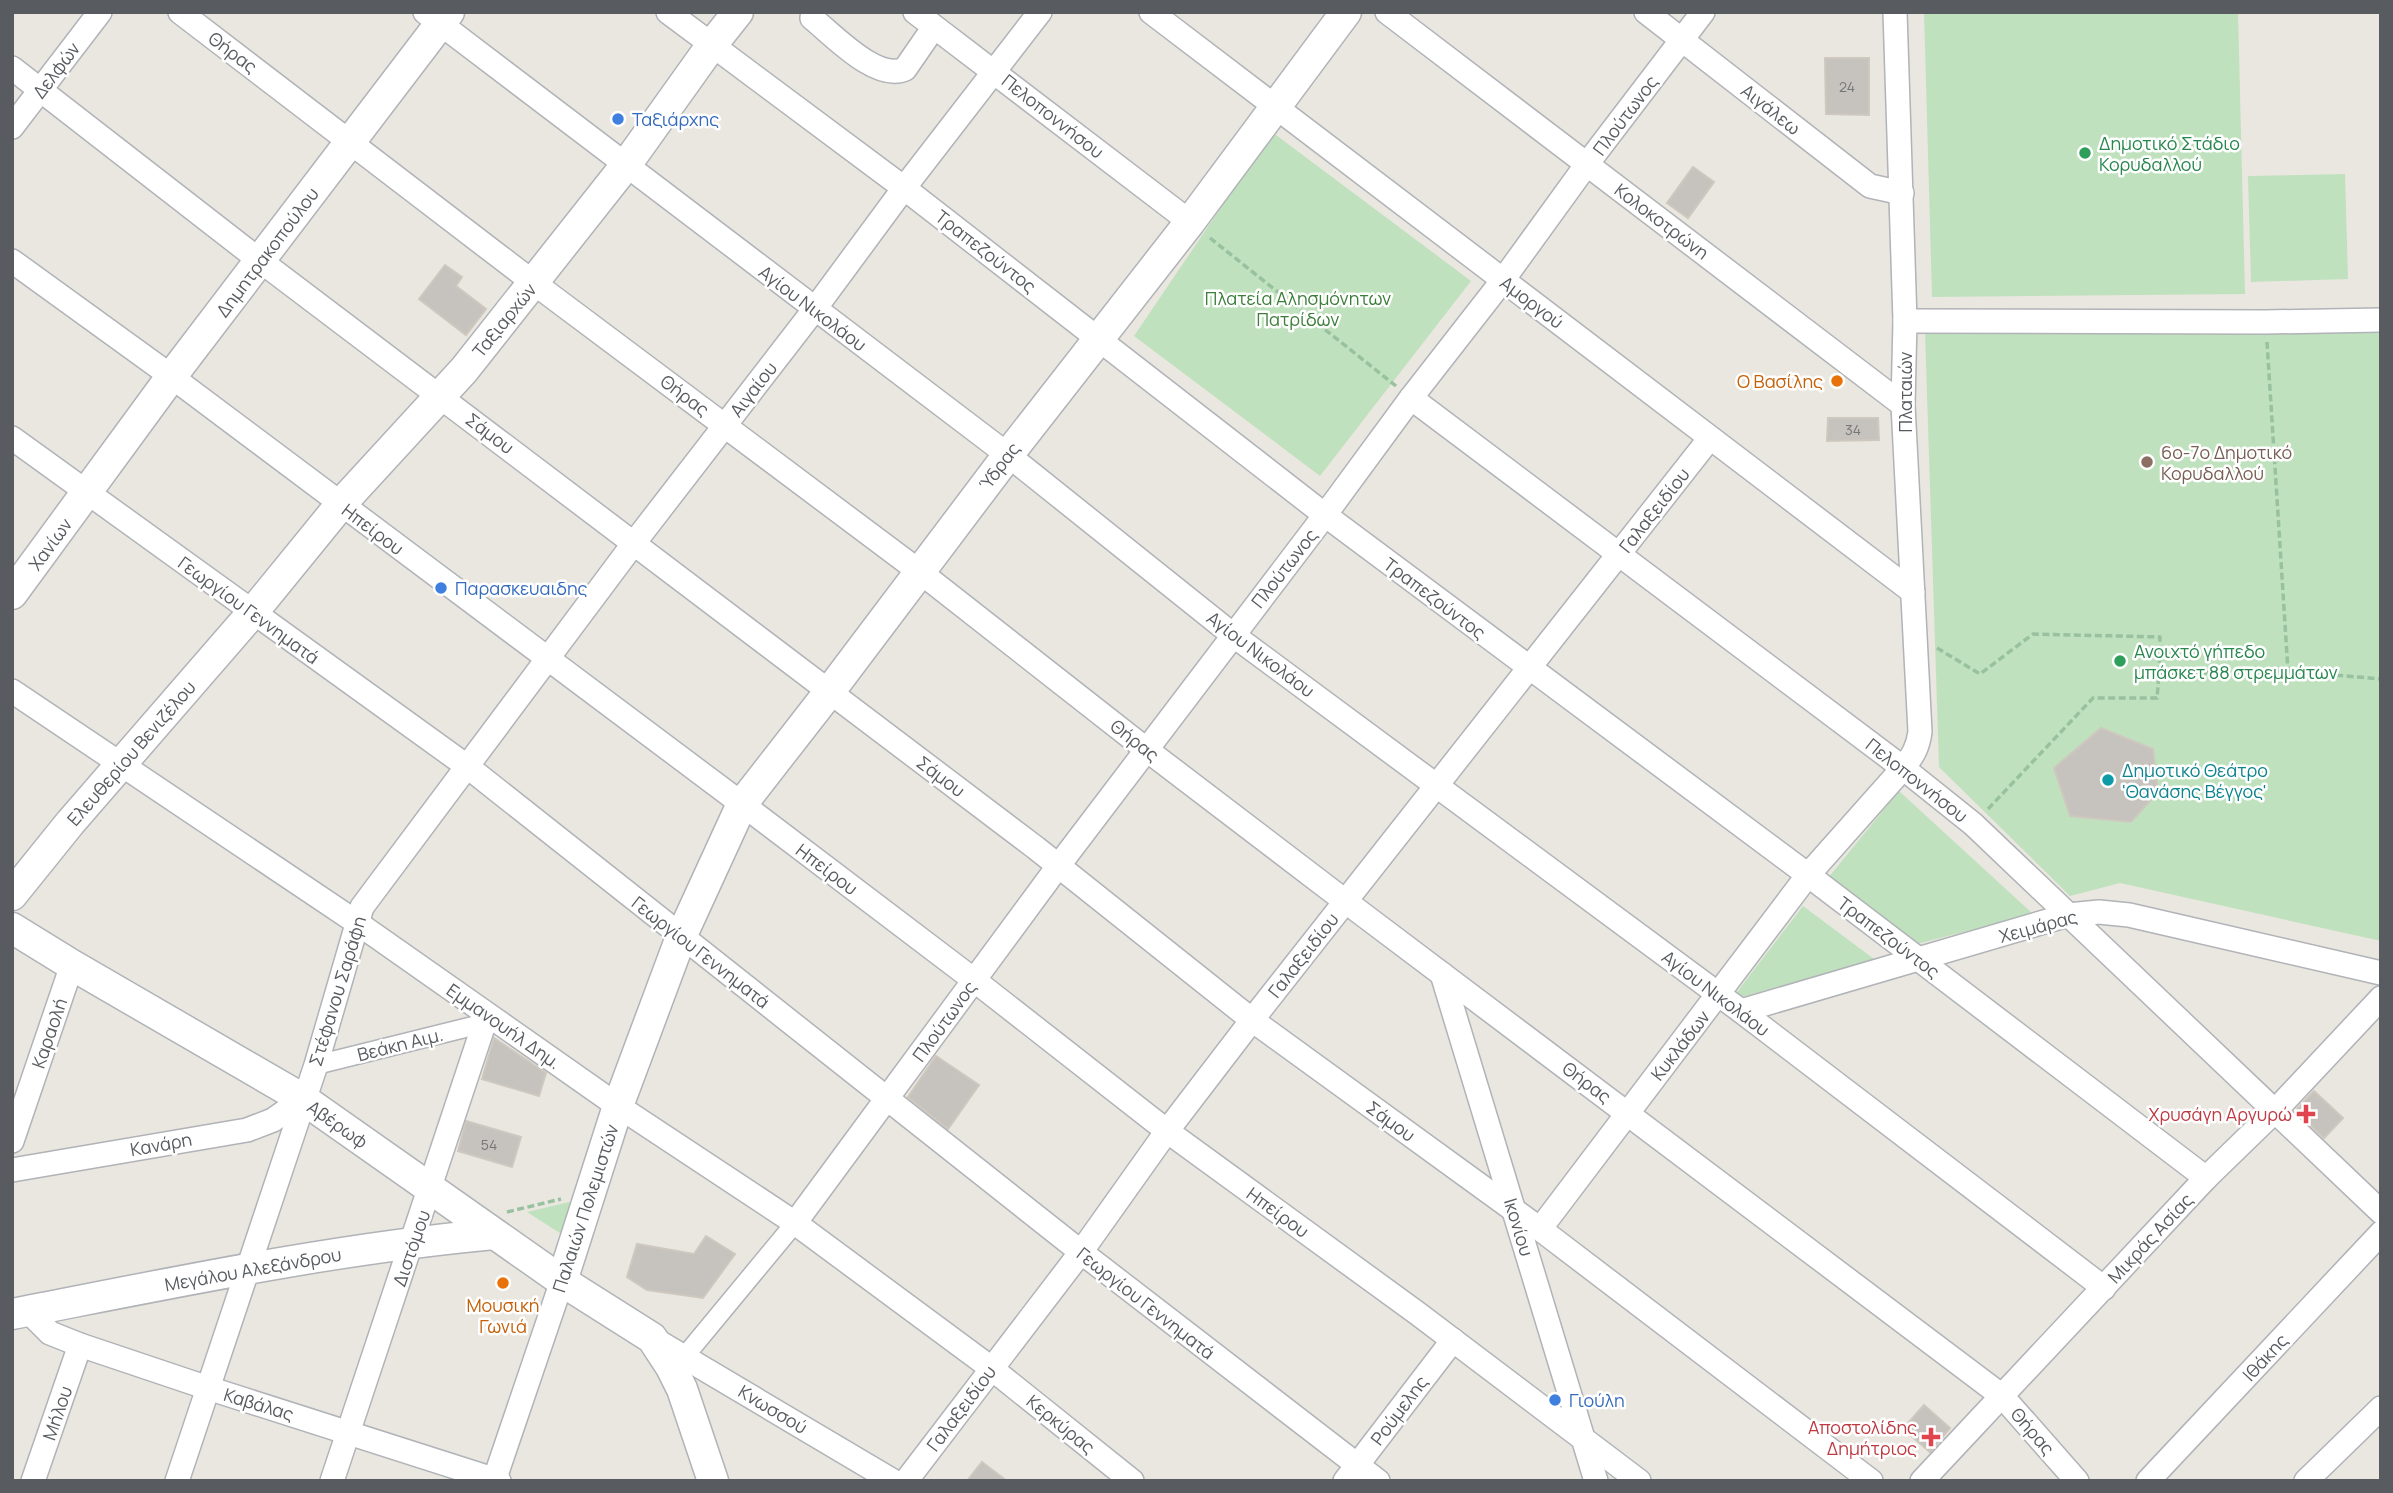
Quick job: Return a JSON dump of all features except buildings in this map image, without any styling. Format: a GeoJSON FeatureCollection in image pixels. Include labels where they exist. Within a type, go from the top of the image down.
{"type":"FeatureCollection","features":[{"type":"Feature","properties":{"kind":"street","name":"Δελφών"},"geometry":{"type":"LineString","coordinates":[[12,127],[100,12]]}},
{"type":"Feature","properties":{"kind":"street","name":"Θήρας"},"geometry":{"type":"LineString","coordinates":[[180,12],[534,283],[920,572],[1147,750],[1441,974],[1628,1112],[2002,1396],[2077,1481]]}},
{"type":"Feature","properties":{"kind":"street","name":"Τραπεζούντος"},"geometry":{"type":"LineString","coordinates":[[668,12],[904,188],[1325,515],[1808,875],[2206,1178]]}},
{"type":"Feature","properties":{"kind":"street","name":"Ταξιαρχών"},"geometry":{"type":"LineString","coordinates":[[253,612],[341,504],[442,396],[534,283],[626,165],[738,12]]}},
{"type":"Feature","properties":{"kind":"street","name":"Πελοποννήσου"},"geometry":{"type":"LineString","coordinates":[[915,12],[1190,222]]}},
{"type":"Feature","properties":{"kind":"street","name":"Αιγαίου"},"geometry":{"type":"LineString","coordinates":[[468,766],[634,542],[1040,12]]}},
{"type":"Feature","properties":{"kind":"street","name":"Αμοργού"},"geometry":{"type":"LineString","coordinates":[[1151,12],[1913,592]]}},
{"type":"Feature","properties":{"kind":"street","name":"Ύδρας"},"geometry":{"type":"LineString","coordinates":[[681,937],[742,804],[1190,222],[1346,12]]}},
{"type":"Feature","properties":{"kind":"street","name":"Κολοκοτρώνη"},"geometry":{"type":"LineString","coordinates":[[1387,12],[1903,405]]}},
{"type":"Feature","properties":{"kind":"street","name":"Αιγάλεω"},"geometry":{"type":"LineString","coordinates":[[1646,12],[1870,186],[1902,193]]}},
{"type":"Feature","properties":{"kind":"street","name":"Πλούτωνος"},"geometry":{"type":"LineString","coordinates":[[685,1356],[794,1223],[1059,865],[1703,12]]}},
{"type":"Feature","properties":{"kind":"street","name":"Πλαταιών"},"geometry":{"type":"LineString","coordinates":[[1895,12],[1905,321],[1903,405],[1920,732],[1914,754],[1903,768]]}},
{"type":"Feature","properties":{"kind":"street","name":"Δημητρακοπούλου"},"geometry":{"type":"LineString","coordinates":[[87,493],[171,377],[350,141],[438,16]]}},
{"type":"Feature","properties":{"kind":"street","name":"Αγίου Νικολάου"},"geometry":{"type":"LineString","coordinates":[[438,16],[814,310],[1008,455],[1233,635],[1741,1011],[2104,1288]]}},
{"type":"Feature","properties":{"kind":"street"},"geometry":{"type":"LineString","coordinates":[[812,18],[872,66],[886,72],[905,69],[934,27]]}},
{"type":"Feature","properties":{"kind":"street","name":"Σάμου"},"geometry":{"type":"LineString","coordinates":[[12,68],[261,261],[1059,865],[1252,1020],[1540,1229],[1871,1481]]}},
{"type":"Feature","properties":{"kind":"street","name":"Ηπείρου"},"geometry":{"type":"LineString","coordinates":[[12,261],[742,804],[1167,1131],[1453,1340],[1639,1481]]}},
{"type":"Feature","properties":{"kind":"street"},"geometry":{"type":"LineString","coordinates":[[1905,321],[2381,320]]}},
{"type":"Feature","properties":{"kind":"street","name":"Πελοποννήσου"},"geometry":{"type":"LineString","coordinates":[[1411,398],[1903,768],[1973,824],[2381,1212]]}},
{"type":"Feature","properties":{"kind":"street","name":"Γεωργίου Γεννηματά"},"geometry":{"type":"LineString","coordinates":[[12,438],[468,766],[1081,1252],[1351,1473],[1378,1481]]}},
{"type":"Feature","properties":{"kind":"street","name":"Γαλαξειδίου"},"geometry":{"type":"LineString","coordinates":[[906,1481],[1081,1252],[1167,1131],[1252,1020],[1710,438]]}},
{"type":"Feature","properties":{"kind":"street","name":"Χανίων"},"geometry":{"type":"LineString","coordinates":[[12,594],[87,493]]}},
{"type":"Feature","properties":{"kind":"street","name":"Ελευθερίου Βενιζέλου"},"geometry":{"type":"LineString","coordinates":[[12,895],[70,823],[253,612]]}},
{"type":"Feature","properties":{"kind":"street","name":"Εμμανουήλ Δημ."},"geometry":{"type":"LineString","coordinates":[[12,691],[356,922],[486,1019],[794,1223],[991,1368]]}},
{"type":"Feature","properties":{"kind":"street","name":"Στέφανου Σαράφη"},"geometry":{"type":"LineString","coordinates":[[177,1481],[316,1065],[362,907],[468,766]]}},
{"type":"Feature","properties":{"kind":"street","name":"Κυκλάδων"},"geometry":{"type":"LineString","coordinates":[[1540,1229],[1808,875],[1903,768]]}},
{"type":"Feature","properties":{"kind":"street","name":"Χειμάρας"},"geometry":{"type":"LineString","coordinates":[[1741,1011],[2068,915],[2099,912],[2129,915],[2381,974]]}},
{"type":"Feature","properties":{"kind":"street","name":"Αβέρωφ"},"geometry":{"type":"LineString","coordinates":[[12,928],[303,1099],[562,1281],[652,1338]]}},
{"type":"Feature","properties":{"kind":"street","name":"Παλαιών Πολεμιστών"},"geometry":{"type":"LineString","coordinates":[[496,1480],[618,1106],[681,937]]}},
{"type":"Feature","properties":{"kind":"street","name":"Καραολή"},"geometry":{"type":"LineString","coordinates":[[12,1141],[72,965]]}},
{"type":"Feature","properties":{"kind":"street","name":"Ικονίου"},"geometry":{"type":"LineString","coordinates":[[1441,974],[1596,1481]]}},
{"type":"Feature","properties":{"kind":"street","name":"Μικράς Ασίας"},"geometry":{"type":"LineString","coordinates":[[1922,1481],[2206,1178],[2274,1112],[2381,998]]}},
{"type":"Feature","properties":{"kind":"street","name":"Βεάκη Αιμ."},"geometry":{"type":"LineString","coordinates":[[316,1065],[486,1019]]}},
{"type":"Feature","properties":{"kind":"street","name":"Διστόμου"},"geometry":{"type":"LineString","coordinates":[[332,1481],[486,1019]]}},
{"type":"Feature","properties":{"kind":"street","name":"Κανάρη"},"geometry":{"type":"LineString","coordinates":[[12,1170],[247,1130],[273,1120],[303,1099]]}},
{"type":"Feature","properties":{"kind":"street","name":"Μεγάλου Αλεξάνδρου"},"geometry":{"type":"LineString","coordinates":[[20,1312],[484,1227]]}},
{"type":"Feature","properties":{"kind":"street","name":"Ιθάκης"},"geometry":{"type":"LineString","coordinates":[[2148,1481],[2381,1233]]}},
{"type":"Feature","properties":{"kind":"street","name":"Καβάλας"},"geometry":{"type":"LineString","coordinates":[[20,1312],[50,1333],[80,1345],[496,1480]]}},
{"type":"Feature","properties":{"kind":"street"},"geometry":{"type":"LineString","coordinates":[[652,1338],[682,1390],[713,1481]]}},
{"type":"Feature","properties":{"kind":"street","name":"Κνωσσού"},"geometry":{"type":"LineString","coordinates":[[652,1338],[893,1481]]}},
{"type":"Feature","properties":{"kind":"street","name":"Ρούμελης"},"geometry":{"type":"LineString","coordinates":[[1351,1473],[1453,1340]]}},
{"type":"Feature","properties":{"kind":"street","name":"Μήλου"},"geometry":{"type":"LineString","coordinates":[[33,1481],[80,1345]]}},
{"type":"Feature","properties":{"kind":"street","name":"Κερκύρας"},"geometry":{"type":"LineString","coordinates":[[991,1368],[1132,1481]]}},
{"type":"Feature","properties":{"kind":"street"},"geometry":{"type":"LineString","coordinates":[[2306,1481],[2381,1408]]}},
{"type":"Feature","properties":{"kind":"path"},"geometry":{"type":"LineString","coordinates":[[1190,222],[1411,398]]}},
{"type":"Feature","properties":{"kind":"path"},"geometry":{"type":"LineString","coordinates":[[2265,322],[2288,671]]}},
{"type":"Feature","properties":{"kind":"path"},"geometry":{"type":"LineString","coordinates":[[1915,634],[1980,674],[2033,634],[2161,637],[2157,698],[2093,698],[1973,824]]}},
{"type":"Feature","properties":{"kind":"path"},"geometry":{"type":"LineString","coordinates":[[2159,674],[2288,671],[2381,679]]}},
{"type":"Feature","properties":{"kind":"path"},"geometry":{"type":"LineString","coordinates":[[484,1227],[590,1193]]}},
{"type":"Feature","properties":{"kind":"green space","name":"Δημοτικό Στάδιο Κορυδαλλού"},"geometry":{"type":"Polygon","coordinates":[[[1924,12],[2238,12],[2245,294],[1932,297],[1924,12]]]}},
{"type":"Feature","properties":{"kind":"green space","name":"Πλατεία Αλησμόνητων Πατρίδων"},"geometry":{"type":"Polygon","coordinates":[[[1272,132],[1471,281],[1320,476],[1134,336],[1272,132]]]}},
{"type":"Feature","properties":{"kind":"green space"},"geometry":{"type":"Polygon","coordinates":[[[2345,174],[2348,279],[2251,282],[2248,176],[2345,174]]]}},
{"type":"Feature","properties":{"kind":"green space"},"geometry":{"type":"Polygon","coordinates":[[[1925,332],[2381,332],[2381,941],[2120,883],[2070,896],[1939,767],[1925,332]]]}},
{"type":"Feature","properties":{"kind":"green space"},"geometry":{"type":"Polygon","coordinates":[[[1899,791],[2033,914],[1913,945],[1828,878],[1899,791]]]}},
{"type":"Feature","properties":{"kind":"green space"},"geometry":{"type":"Polygon","coordinates":[[[1803,906],[1874,959],[1739,996],[1737,992],[1803,906]]]}},
{"type":"Feature","properties":{"kind":"green space"},"geometry":{"type":"Polygon","coordinates":[[[582,1199],[569,1239],[527,1212],[582,1199]]]}},
{"type":"Feature","properties":{"kind":"place","name":"Ταξιάρχης"},"geometry":{"type":"Point","coordinates":[618,119]}},
{"type":"Feature","properties":{"kind":"place","name":"Δημοτικό Στάδιο Κορυδαλλού"},"geometry":{"type":"Point","coordinates":[2085,153]}},
{"type":"Feature","properties":{"kind":"place","name":"Ο Βασίλης"},"geometry":{"type":"Point","coordinates":[1837,381]}},
{"type":"Feature","properties":{"kind":"place","name":"6ο-7ο Δημοτικό Κορυδαλλού"},"geometry":{"type":"Point","coordinates":[2147,462]}},
{"type":"Feature","properties":{"kind":"place","name":"Παρασκευαιδης"},"geometry":{"type":"Point","coordinates":[441,588]}},
{"type":"Feature","properties":{"kind":"place","name":"Ανοιχτό γήπεδο μπάσκετ 88 στρεμμάτων"},"geometry":{"type":"Point","coordinates":[2120,661]}},
{"type":"Feature","properties":{"kind":"place","name":"Δημοτικό Θεάτρο 'Θανάσης Βέγγος'"},"geometry":{"type":"Point","coordinates":[2108,780]}},
{"type":"Feature","properties":{"kind":"place","name":"Χρυσάγη Αργυρώ"},"geometry":{"type":"Point","coordinates":[2306,1114]}},
{"type":"Feature","properties":{"kind":"place","name":"Μουσική Γωνιά"},"geometry":{"type":"Point","coordinates":[503,1283]}},
{"type":"Feature","properties":{"kind":"place","name":"Γιούλη"},"geometry":{"type":"Point","coordinates":[1555,1400]}},
{"type":"Feature","properties":{"kind":"place","name":"Αποστολίδης Δημήτριος"},"geometry":{"type":"Point","coordinates":[1931,1437]}}]}
